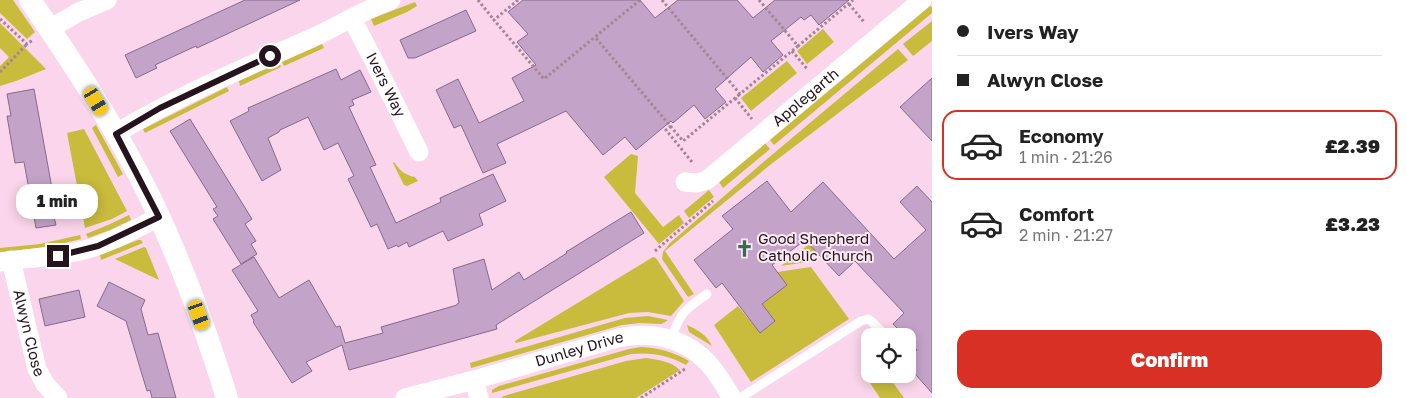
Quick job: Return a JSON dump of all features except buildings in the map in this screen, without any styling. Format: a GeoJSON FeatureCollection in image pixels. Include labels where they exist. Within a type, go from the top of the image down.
{"type":"FeatureCollection","features":[{"type":"Feature","properties":{"kind":"street"},"geometry":{"type":"LineString","coordinates":[[30,0],[116,134],[159,217],[191,292],[227,398]]}},
{"type":"Feature","properties":{"kind":"street"},"geometry":{"type":"LineString","coordinates":[[50,29],[74,15],[107,0]]}},
{"type":"Feature","properties":{"kind":"street"},"geometry":{"type":"LineString","coordinates":[[116,134],[144,116],[202,87],[391,0]]}},
{"type":"Feature","properties":{"kind":"street","name":"Applegarth"},"geometry":{"type":"LineString","coordinates":[[707,180],[922,0]]}},
{"type":"Feature","properties":{"kind":"street","name":"Ivers Way"},"geometry":{"type":"LineString","coordinates":[[352,19],[419,152]]}},
{"type":"Feature","properties":{"kind":"street"},"geometry":{"type":"LineString","coordinates":[[685,182],[697,183],[707,180]]}},
{"type":"Feature","properties":{"kind":"street","name":"Alwyn Close"},"geometry":{"type":"LineString","coordinates":[[58,398],[40,377],[6,261],[58,256],[85,250],[110,241],[159,217]]}},
{"type":"Feature","properties":{"kind":"street","name":"Dunley Drive"},"geometry":{"type":"LineString","coordinates":[[406,398],[476,389],[627,336],[642,334],[671,339],[687,346],[710,365],[732,398]]}},
{"type":"Feature","properties":{"kind":"lane"},"geometry":{"type":"LineString","coordinates":[[671,339],[682,314],[690,305],[707,294]]}},
{"type":"Feature","properties":{"kind":"lane"},"geometry":{"type":"LineString","coordinates":[[740,398],[861,321],[868,319],[878,328]]}},
{"type":"Feature","properties":{"kind":"path"},"geometry":{"type":"LineString","coordinates":[[478,0],[544,79],[640,0]]}},
{"type":"Feature","properties":{"kind":"path"},"geometry":{"type":"LineString","coordinates":[[494,20],[518,0]]}},
{"type":"Feature","properties":{"kind":"path"},"geometry":{"type":"LineString","coordinates":[[662,0],[740,94]]}},
{"type":"Feature","properties":{"kind":"path"},"geometry":{"type":"LineString","coordinates":[[759,0],[798,46]]}},
{"type":"Feature","properties":{"kind":"path"},"geometry":{"type":"LineString","coordinates":[[595,37],[683,140],[853,0]]}},
{"type":"Feature","properties":{"kind":"path"},"geometry":{"type":"LineString","coordinates":[[0,72],[27,44]]}},
{"type":"Feature","properties":{"kind":"path"},"geometry":{"type":"LineString","coordinates":[[735,98],[763,133]]}},
{"type":"Feature","properties":{"kind":"path"},"geometry":{"type":"LineString","coordinates":[[671,126],[666,130],[707,180]]}},
{"type":"Feature","properties":{"kind":"path"},"geometry":{"type":"LineString","coordinates":[[656,251],[719,195]]}},
{"type":"Feature","properties":{"kind":"path"},"geometry":{"type":"LineString","coordinates":[[640,398],[694,363],[701,356]]}},
{"type":"Feature","properties":{"kind":"shaded area"},"geometry":{"type":"Polygon","coordinates":[[[0,0],[13,0],[35,32],[27,39],[0,13],[0,0]]]}},
{"type":"Feature","properties":{"kind":"shaded area"},"geometry":{"type":"Polygon","coordinates":[[[415,2],[417,6],[407,12],[374,26],[371,19],[415,2]]]}},
{"type":"Feature","properties":{"kind":"shaded area"},"geometry":{"type":"Polygon","coordinates":[[[930,6],[932,7],[932,13],[774,145],[770,140],[930,6]]]}},
{"type":"Feature","properties":{"kind":"shaded area"},"geometry":{"type":"Polygon","coordinates":[[[932,21],[932,41],[913,56],[903,44],[932,21]]]}},
{"type":"Feature","properties":{"kind":"shaded area"},"geometry":{"type":"Polygon","coordinates":[[[0,23],[46,69],[0,86],[0,66],[9,57],[0,48],[0,23]]]}},
{"type":"Feature","properties":{"kind":"shaded area"},"geometry":{"type":"Polygon","coordinates":[[[823,29],[834,42],[807,64],[797,51],[823,29]]]}},
{"type":"Feature","properties":{"kind":"shaded area"},"geometry":{"type":"Polygon","coordinates":[[[322,44],[324,48],[284,66],[282,62],[322,44]]]}},
{"type":"Feature","properties":{"kind":"shaded area"},"geometry":{"type":"Polygon","coordinates":[[[898,49],[908,60],[770,165],[665,251],[694,294],[688,297],[662,259],[663,252],[670,243],[898,49]]]}},
{"type":"Feature","properties":{"kind":"shaded area"},"geometry":{"type":"Polygon","coordinates":[[[787,61],[797,73],[751,111],[741,98],[787,61]]]}},
{"type":"Feature","properties":{"kind":"shaded area"},"geometry":{"type":"Polygon","coordinates":[[[279,63],[281,67],[240,86],[239,81],[279,63]]]}},
{"type":"Feature","properties":{"kind":"shaded area"},"geometry":{"type":"Polygon","coordinates":[[[227,87],[229,91],[145,133],[143,129],[227,87]]]}},
{"type":"Feature","properties":{"kind":"shaded area"},"geometry":{"type":"Polygon","coordinates":[[[96,125],[123,174],[118,177],[92,128],[96,125]]]}},
{"type":"Feature","properties":{"kind":"shaded area"},"geometry":{"type":"Polygon","coordinates":[[[84,129],[127,211],[112,219],[85,228],[67,133],[84,129]]]}},
{"type":"Feature","properties":{"kind":"shaded area"},"geometry":{"type":"Polygon","coordinates":[[[765,143],[770,149],[723,188],[719,182],[765,143]]]}},
{"type":"Feature","properties":{"kind":"shaded area"},"geometry":{"type":"Polygon","coordinates":[[[631,154],[638,156],[635,193],[663,227],[679,215],[684,223],[659,244],[604,177],[631,154]]]}},
{"type":"Feature","properties":{"kind":"shaded area"},"geometry":{"type":"Polygon","coordinates":[[[394,162],[403,172],[415,177],[418,181],[407,186],[404,185],[394,162]]]}},
{"type":"Feature","properties":{"kind":"shaded area"},"geometry":{"type":"Polygon","coordinates":[[[709,190],[714,197],[689,218],[684,211],[709,190]]]}},
{"type":"Feature","properties":{"kind":"shaded area"},"geometry":{"type":"Polygon","coordinates":[[[129,215],[131,220],[110,230],[88,238],[86,234],[108,225],[129,215]]]}},
{"type":"Feature","properties":{"kind":"shaded area"},"geometry":{"type":"Polygon","coordinates":[[[80,235],[81,239],[61,244],[0,252],[0,248],[40,244],[80,235]]]}},
{"type":"Feature","properties":{"kind":"shaded area"},"geometry":{"type":"Polygon","coordinates":[[[817,238],[832,240],[807,262],[781,266],[817,238]]]}},
{"type":"Feature","properties":{"kind":"shaded area"},"geometry":{"type":"Polygon","coordinates":[[[141,240],[143,243],[101,260],[100,255],[141,240]]]}},
{"type":"Feature","properties":{"kind":"shaded area"},"geometry":{"type":"Polygon","coordinates":[[[144,247],[146,248],[159,280],[115,259],[144,247]]]}},
{"type":"Feature","properties":{"kind":"shaded area"},"geometry":{"type":"Polygon","coordinates":[[[653,257],[656,258],[684,301],[671,316],[648,312],[629,313],[516,343],[515,341],[653,257]]]}},
{"type":"Feature","properties":{"kind":"shaded area"},"geometry":{"type":"Polygon","coordinates":[[[811,267],[849,319],[751,382],[714,325],[738,306],[760,333],[775,321],[762,304],[787,285],[777,272],[811,267]]]}},
{"type":"Feature","properties":{"kind":"shaded area"},"geometry":{"type":"Polygon","coordinates":[[[648,316],[668,320],[661,324],[640,323],[622,325],[471,368],[470,363],[625,318],[648,316]]]}},
{"type":"Feature","properties":{"kind":"shaded area"},"geometry":{"type":"Polygon","coordinates":[[[687,325],[702,333],[712,346],[689,332],[687,325]]]}},
{"type":"Feature","properties":{"kind":"shaded area"},"geometry":{"type":"Polygon","coordinates":[[[641,347],[666,351],[689,361],[686,365],[659,355],[646,353],[631,354],[492,393],[492,390],[499,386],[641,347]]]}},
{"type":"Feature","properties":{"kind":"shaded area"},"geometry":{"type":"Polygon","coordinates":[[[646,358],[660,360],[680,370],[636,398],[501,398],[626,361],[646,358]]]}},
{"type":"Feature","properties":{"kind":"shaded area"},"geometry":{"type":"Polygon","coordinates":[[[870,383],[893,383],[904,398],[880,398],[870,383]]]}},
{"type":"Feature","properties":{"kind":"place","name":"Good Shepherd Catholic Church"},"geometry":{"type":"Point","coordinates":[744,248]}},
{"type":"Feature","properties":{"kind":"route"},"geometry":{"type":"LineString","coordinates":[[58,256],[98,246],[159,217],[116,134],[144,116],[270,56]]}}]}
